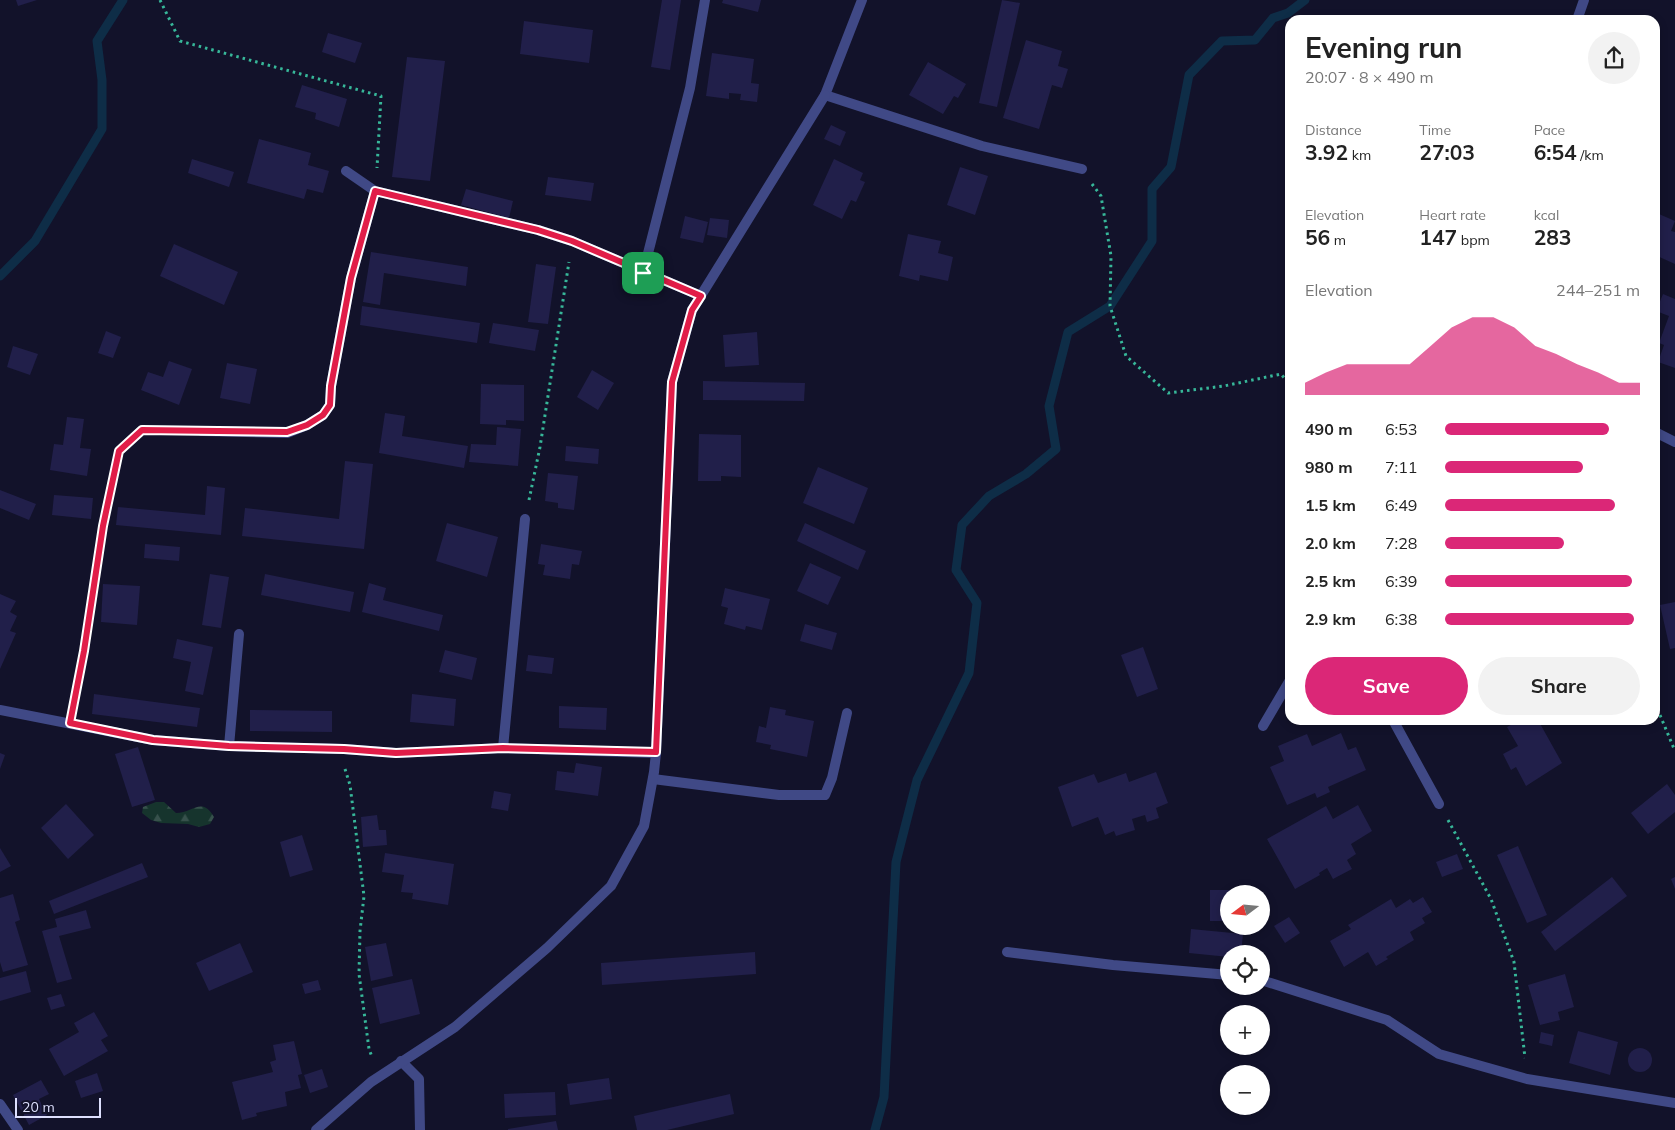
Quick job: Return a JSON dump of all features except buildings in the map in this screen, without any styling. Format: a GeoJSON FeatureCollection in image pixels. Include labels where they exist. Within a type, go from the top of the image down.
{"type":"FeatureCollection","features":[{"type":"Feature","properties":{"kind":"street"},"geometry":{"type":"LineString","coordinates":[[643,273],[690,88],[706,0]]}},
{"type":"Feature","properties":{"kind":"street"},"geometry":{"type":"LineString","coordinates":[[316,1130],[371,1082],[454,1027],[547,948],[612,886],[644,826],[656,752],[672,382],[692,310],[825,95],[862,0]]}},
{"type":"Feature","properties":{"kind":"street"},"geometry":{"type":"LineString","coordinates":[[1579,15],[1584,0]]}},
{"type":"Feature","properties":{"kind":"street"},"geometry":{"type":"LineString","coordinates":[[825,95],[982,146],[1082,169]]}},
{"type":"Feature","properties":{"kind":"street"},"geometry":{"type":"LineString","coordinates":[[346,171],[375,191],[538,230],[572,241],[643,273],[701,296]]}},
{"type":"Feature","properties":{"kind":"street"},"geometry":{"type":"LineString","coordinates":[[202,431],[287,432],[307,425],[323,415],[330,405],[331,386],[351,278],[375,191]]}},
{"type":"Feature","properties":{"kind":"street"},"geometry":{"type":"LineString","coordinates":[[1660,434],[1675,442]]}},
{"type":"Feature","properties":{"kind":"street"},"geometry":{"type":"LineString","coordinates":[[503,748],[525,519]]}},
{"type":"Feature","properties":{"kind":"street"},"geometry":{"type":"LineString","coordinates":[[229,746],[239,634]]}},
{"type":"Feature","properties":{"kind":"street"},"geometry":{"type":"LineString","coordinates":[[1263,726],[1285,689]]}},
{"type":"Feature","properties":{"kind":"street"},"geometry":{"type":"LineString","coordinates":[[0,710],[153,740],[229,746],[344,749],[396,753],[503,748],[656,752]]}},
{"type":"Feature","properties":{"kind":"street"},"geometry":{"type":"LineString","coordinates":[[653,779],[779,795],[825,795],[832,778],[847,713]]}},
{"type":"Feature","properties":{"kind":"street"},"geometry":{"type":"LineString","coordinates":[[1396,725],[1439,804]]}},
{"type":"Feature","properties":{"kind":"street"},"geometry":{"type":"LineString","coordinates":[[1007,952],[1113,965],[1220,974]]}},
{"type":"Feature","properties":{"kind":"street"},"geometry":{"type":"LineString","coordinates":[[1270,983],[1387,1020],[1439,1054],[1527,1079],[1675,1103]]}},
{"type":"Feature","properties":{"kind":"street"},"geometry":{"type":"LineString","coordinates":[[401,1061],[419,1080],[420,1130]]}},
{"type":"Feature","properties":{"kind":"street"},"geometry":{"type":"LineString","coordinates":[[0,1104],[18,1130]]}},
{"type":"Feature","properties":{"kind":"path"},"geometry":{"type":"LineString","coordinates":[[160,0],[180,41],[381,96],[375,191]]}},
{"type":"Feature","properties":{"kind":"path"},"geometry":{"type":"LineString","coordinates":[[1082,169],[1101,196],[1111,256],[1110,306],[1126,356],[1168,393],[1224,386],[1281,374],[1285,379]]}},
{"type":"Feature","properties":{"kind":"path"},"geometry":{"type":"LineString","coordinates":[[525,519],[540,447],[572,241]]}},
{"type":"Feature","properties":{"kind":"path"},"geometry":{"type":"LineString","coordinates":[[70,723],[84,651],[103,526],[119,451],[142,430],[202,431]]}},
{"type":"Feature","properties":{"kind":"path"},"geometry":{"type":"LineString","coordinates":[[1660,715],[1675,751]]}},
{"type":"Feature","properties":{"kind":"path"},"geometry":{"type":"LineString","coordinates":[[344,749],[345,768],[350,785],[364,896],[360,932],[360,974],[364,1013],[369,1049],[381,1076]]}},
{"type":"Feature","properties":{"kind":"path"},"geometry":{"type":"LineString","coordinates":[[1439,804],[1491,899],[1514,962],[1527,1079]]}},
{"type":"Feature","properties":{"kind":"green space"},"geometry":{"type":"Polygon","coordinates":[[[156,802],[164,802],[176,813],[197,807],[205,808],[214,817],[210,824],[199,827],[188,824],[161,823],[151,820],[142,813],[143,807],[156,802]]]}},
{"type":"Feature","properties":{"kind":"waterway"},"geometry":{"type":"LineString","coordinates":[[0,276],[35,241],[102,129],[102,80],[97,41],[123,0]]}},
{"type":"Feature","properties":{"kind":"waterway"},"geometry":{"type":"LineString","coordinates":[[875,1130],[884,1097],[896,862],[917,780],[969,673],[977,603],[956,570],[962,525],[989,496],[1026,474],[1056,449],[1049,406],[1068,332],[1110,306],[1152,241],[1152,189],[1171,167],[1189,75],[1222,41],[1255,40],[1273,18],[1288,13],[1305,0]]}},
{"type":"Feature","properties":{"kind":"route"},"geometry":{"type":"LineString","coordinates":[[375,191],[538,230],[572,241],[643,273],[701,296],[692,310],[672,382],[656,752],[503,748],[396,753],[363,749],[229,746],[153,740],[70,723],[84,651],[103,526],[119,451],[142,430],[287,432],[307,425],[323,415],[330,405],[331,386],[351,278],[375,191]]}}]}
